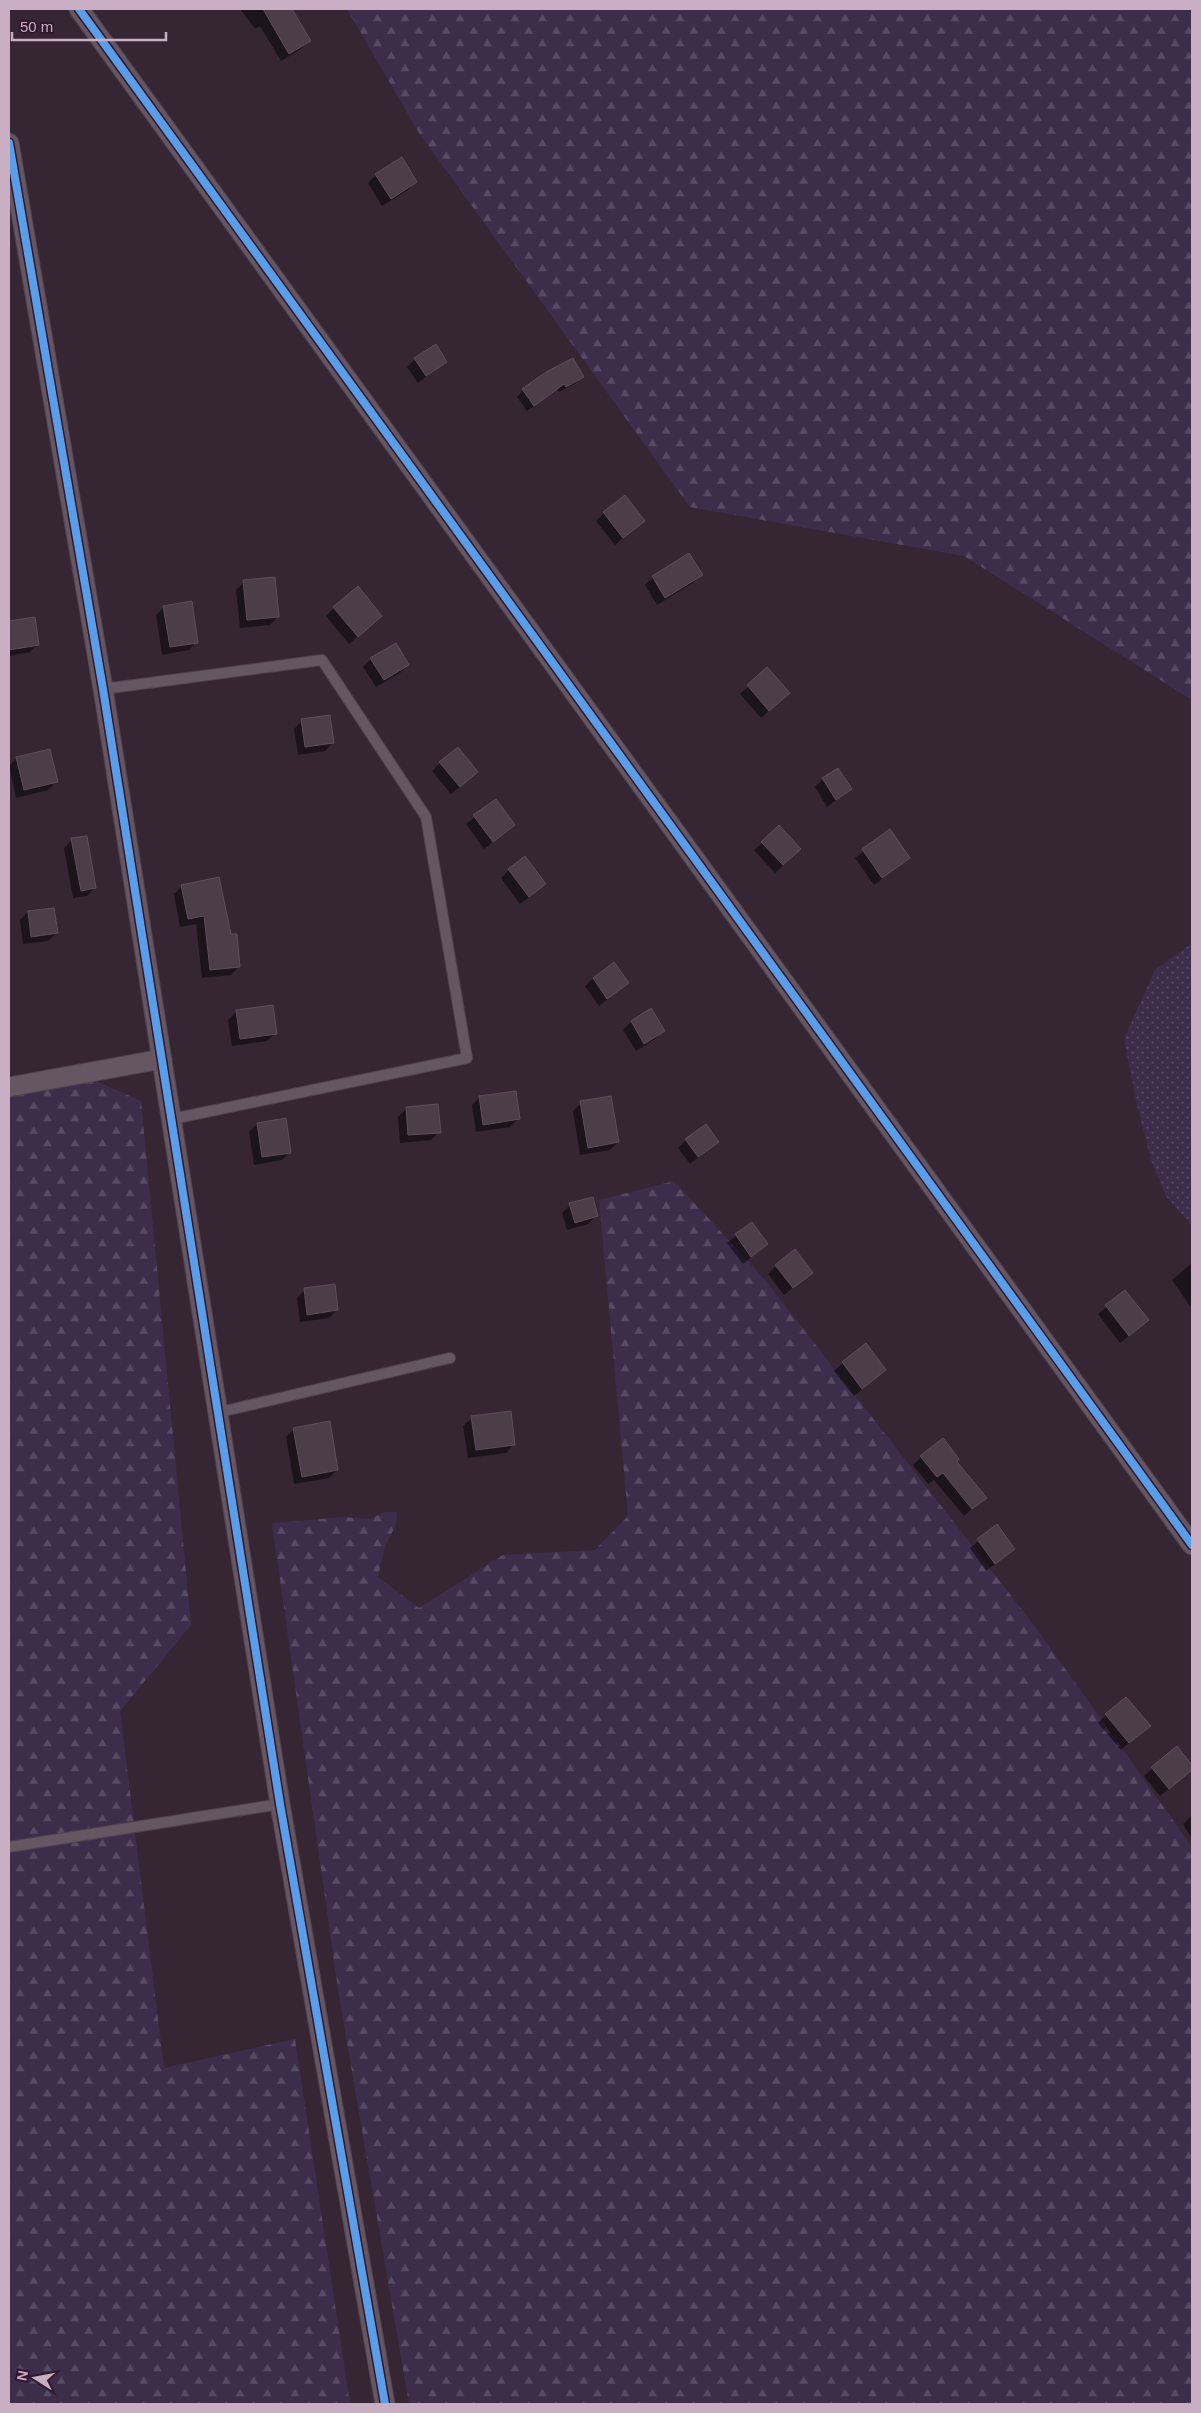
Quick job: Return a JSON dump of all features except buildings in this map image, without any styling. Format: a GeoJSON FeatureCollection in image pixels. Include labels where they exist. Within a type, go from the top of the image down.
{"type":"FeatureCollection","features":[{"type":"Feature","properties":{"kind":"street"},"geometry":{"type":"LineString","coordinates":[[79,9],[1192,1545]]}},
{"type":"Feature","properties":{"kind":"street"},"geometry":{"type":"LineString","coordinates":[[9,143],[103,689],[172,1119],[216,1413],[280,1804],[385,2404]]}},
{"type":"Feature","properties":{"kind":"street"},"geometry":{"type":"LineString","coordinates":[[9,1087],[162,1059]]}},
{"type":"Feature","properties":{"kind":"lane"},"geometry":{"type":"LineString","coordinates":[[103,689],[322,660],[426,817],[467,1058],[172,1119]]}},
{"type":"Feature","properties":{"kind":"lane"},"geometry":{"type":"LineString","coordinates":[[216,1413],[450,1358]]}},
{"type":"Feature","properties":{"kind":"lane"},"geometry":{"type":"LineString","coordinates":[[9,1847],[280,1804]]}},
{"type":"Feature","properties":{"kind":"green space"},"geometry":{"type":"Polygon","coordinates":[[[347,9],[1192,9],[1192,700],[964,556],[690,507],[419,133],[347,9]]]}},
{"type":"Feature","properties":{"kind":"green space"},"geometry":{"type":"Polygon","coordinates":[[[1192,943],[1192,1226],[1166,1196],[1151,1160],[1137,1105],[1124,1039],[1155,970],[1192,943]]]}},
{"type":"Feature","properties":{"kind":"green space"},"geometry":{"type":"Polygon","coordinates":[[[89,1078],[141,1101],[191,1625],[120,1711],[164,2068],[295,2039],[350,2404],[9,2404],[9,1095],[89,1078]]]}},
{"type":"Feature","properties":{"kind":"green space"},"geometry":{"type":"Polygon","coordinates":[[[674,1181],[765,1280],[1034,1625],[1192,1847],[1192,2404],[409,2404],[339,1996],[272,1523],[344,1517],[371,1519],[384,1512],[397,1512],[396,1525],[385,1546],[378,1577],[419,1608],[503,1555],[595,1550],[628,1516],[599,1200],[674,1181]]]}},
{"type":"Feature","properties":{"kind":"cycle path"},"geometry":{"type":"LineString","coordinates":[[79,9],[1192,1545]]}},
{"type":"Feature","properties":{"kind":"cycle path"},"geometry":{"type":"LineString","coordinates":[[9,143],[103,689],[280,1804],[385,2404]]}}]}
